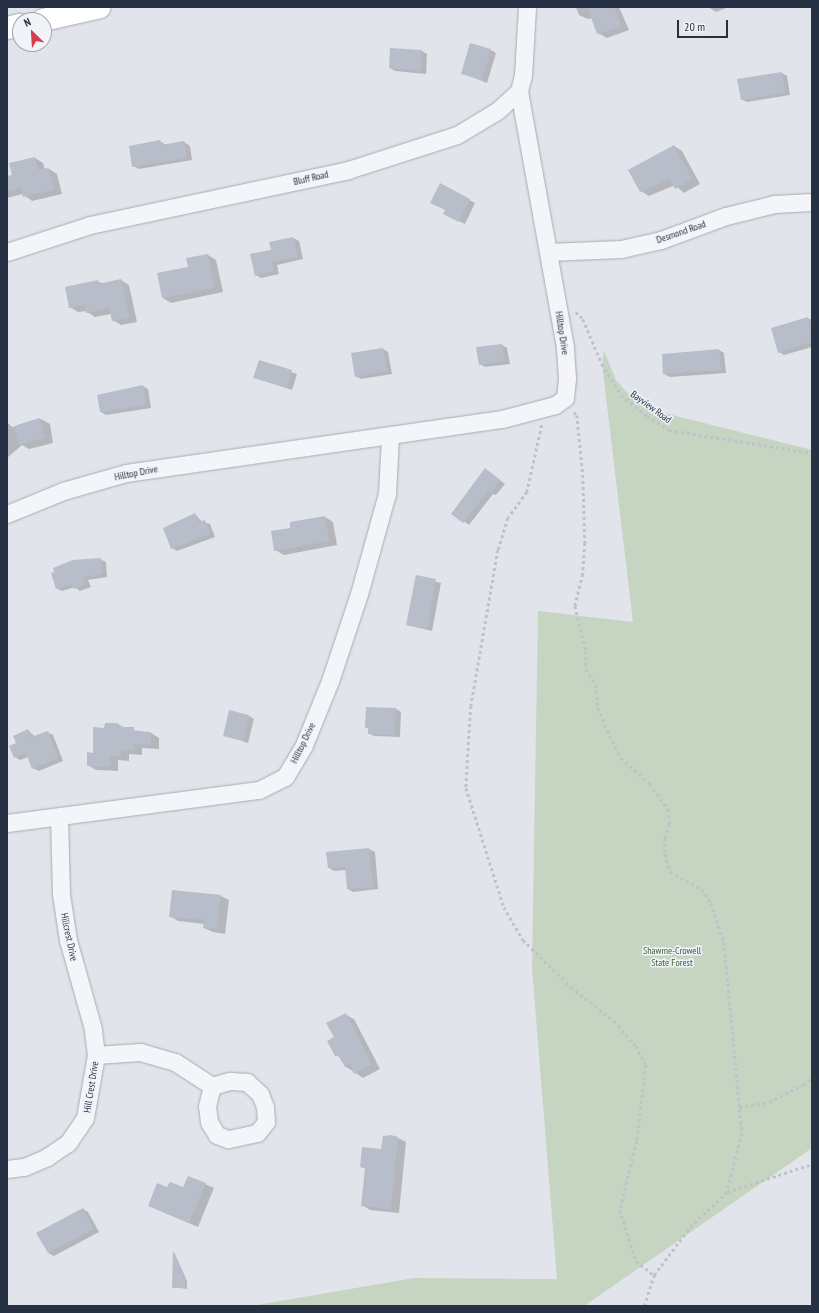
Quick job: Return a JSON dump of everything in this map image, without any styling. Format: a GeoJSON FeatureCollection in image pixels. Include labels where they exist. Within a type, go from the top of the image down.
{"type":"FeatureCollection","features":[{"type":"Feature","properties":{"kind":"main road"},"geometry":{"type":"LineString","coordinates":[[52,18],[100,7]]}},
{"type":"Feature","properties":{"kind":"street"},"geometry":{"type":"LineString","coordinates":[[519,91],[523,75],[527,7]]}},
{"type":"Feature","properties":{"kind":"street","name":"Bluff Road"},"geometry":{"type":"LineString","coordinates":[[7,252],[90,225],[348,170],[428,145],[477,124],[512,100],[519,91]]}},
{"type":"Feature","properties":{"kind":"street","name":"Hilltop Drive"},"geometry":{"type":"LineString","coordinates":[[7,514],[63,491],[126,474],[502,419],[553,404],[565,398],[567,378],[556,300],[519,91]]}},
{"type":"Feature","properties":{"kind":"street","name":"Desmond Road"},"geometry":{"type":"LineString","coordinates":[[548,252],[621,249],[661,240],[726,216],[774,204],[812,202]]}},
{"type":"Feature","properties":{"kind":"street","name":"Hilltop Drive"},"geometry":{"type":"LineString","coordinates":[[7,823],[260,790],[285,777],[304,745],[316,716],[359,594],[387,494],[390,436]]}},
{"type":"Feature","properties":{"kind":"street","name":"Hillcrest Drive"},"geometry":{"type":"LineString","coordinates":[[59,817],[61,894],[68,940],[93,1029],[96,1055]]}},
{"type":"Feature","properties":{"kind":"street"},"geometry":{"type":"LineString","coordinates":[[96,1055],[140,1052],[175,1062],[212,1086]]}},
{"type":"Feature","properties":{"kind":"street","name":"Hill Crest Drive"},"geometry":{"type":"LineString","coordinates":[[7,1169],[24,1167],[47,1157],[68,1143],[85,1118],[96,1055]]}},
{"type":"Feature","properties":{"kind":"path","name":"Bayview Road"},"geometry":{"type":"LineString","coordinates":[[556,300],[571,306],[582,319],[602,364],[621,395],[646,416],[669,430],[812,454]]}},
{"type":"Feature","properties":{"kind":"path"},"geometry":{"type":"LineString","coordinates":[[654,1276],[636,1262],[620,1210],[637,1141],[646,1065],[636,1046],[614,1021],[571,987],[523,940],[504,907],[466,788],[471,706],[498,550],[508,518],[527,492],[553,404],[577,415],[581,444],[585,543],[583,574],[575,606],[586,651],[586,669],[596,684],[598,708],[621,758],[650,784],[668,809],[670,824],[666,838],[665,854],[670,872],[679,879],[702,889],[711,903],[724,942],[742,1133],[727,1192]]}},
{"type":"Feature","properties":{"kind":"path"},"geometry":{"type":"LineString","coordinates":[[739,1107],[769,1102],[803,1085],[812,1077]]}},
{"type":"Feature","properties":{"kind":"path"},"geometry":{"type":"LineString","coordinates":[[644,1306],[654,1276],[690,1227],[727,1192],[812,1164]]}},
{"type":"Feature","properties":{"kind":"green space","name":"Shawme-Crowell State Forest"},"geometry":{"type":"Polygon","coordinates":[[[604,351],[616,380],[632,398],[664,413],[812,450],[812,1148],[584,1306],[251,1306],[414,1278],[557,1279],[532,968],[538,611],[633,622],[602,364],[604,351]]]}},
{"type":"Feature","properties":{"kind":"building"},"geometry":{"type":"Polygon","coordinates":[[[587,7],[614,7],[621,26],[597,34],[587,7]]]}},
{"type":"Feature","properties":{"kind":"building"},"geometry":{"type":"Polygon","coordinates":[[[470,43],[491,49],[482,80],[461,74],[470,43]]]}},
{"type":"Feature","properties":{"kind":"building"},"geometry":{"type":"Polygon","coordinates":[[[390,48],[422,50],[421,71],[389,68],[390,48]]]}},
{"type":"Feature","properties":{"kind":"building"},"geometry":{"type":"Polygon","coordinates":[[[782,72],[785,93],[741,100],[737,79],[782,72]]]}},
{"type":"Feature","properties":{"kind":"building"},"geometry":{"type":"Polygon","coordinates":[[[160,140],[161,145],[184,141],[187,158],[132,167],[129,146],[160,140]]]}},
{"type":"Feature","properties":{"kind":"building"},"geometry":{"type":"Polygon","coordinates":[[[674,145],[692,179],[675,189],[670,179],[640,192],[628,170],[674,145]]]}},
{"type":"Feature","properties":{"kind":"building"},"geometry":{"type":"Polygon","coordinates":[[[35,157],[38,170],[49,168],[54,190],[23,197],[21,188],[7,192],[7,176],[12,175],[9,163],[35,157]]]}},
{"type":"Feature","properties":{"kind":"building"},"geometry":{"type":"Polygon","coordinates":[[[440,183],[470,199],[459,222],[443,214],[445,210],[430,203],[440,183]]]}},
{"type":"Feature","properties":{"kind":"building"},"geometry":{"type":"Polygon","coordinates":[[[293,237],[298,257],[272,262],[274,271],[255,276],[250,254],[271,250],[269,242],[293,237]]]}},
{"type":"Feature","properties":{"kind":"building"},"geometry":{"type":"Polygon","coordinates":[[[208,254],[215,288],[162,298],[157,273],[188,267],[186,258],[208,254]]]}},
{"type":"Feature","properties":{"kind":"building"},"geometry":{"type":"Polygon","coordinates":[[[121,279],[129,317],[112,321],[109,308],[86,313],[84,305],[69,308],[65,287],[98,280],[98,284],[121,279]]]}},
{"type":"Feature","properties":{"kind":"building"},"geometry":{"type":"Polygon","coordinates":[[[808,317],[812,342],[778,353],[771,328],[808,317]]]}},
{"type":"Feature","properties":{"kind":"building"},"geometry":{"type":"Polygon","coordinates":[[[502,344],[505,361],[479,365],[476,347],[502,344]]]}},
{"type":"Feature","properties":{"kind":"building"},"geometry":{"type":"Polygon","coordinates":[[[383,348],[387,371],[355,377],[351,353],[383,348]]]}},
{"type":"Feature","properties":{"kind":"building"},"geometry":{"type":"Polygon","coordinates":[[[719,349],[721,370],[663,374],[662,354],[719,349]]]}},
{"type":"Feature","properties":{"kind":"building"},"geometry":{"type":"Polygon","coordinates":[[[259,360],[292,370],[287,388],[253,378],[259,360]]]}},
{"type":"Feature","properties":{"kind":"building"},"geometry":{"type":"Polygon","coordinates":[[[143,385],[146,405],[100,412],[97,395],[143,385]]]}},
{"type":"Feature","properties":{"kind":"building"},"geometry":{"type":"Polygon","coordinates":[[[40,418],[45,438],[19,445],[14,428],[17,427],[17,425],[40,418]]]}},
{"type":"Feature","properties":{"kind":"building"},"geometry":{"type":"Polygon","coordinates":[[[485,468],[500,480],[490,493],[488,491],[463,523],[451,514],[485,468]]]}},
{"type":"Feature","properties":{"kind":"building"},"geometry":{"type":"Polygon","coordinates":[[[195,513],[198,522],[205,520],[210,534],[171,549],[163,528],[195,513]]]}},
{"type":"Feature","properties":{"kind":"building"},"geometry":{"type":"Polygon","coordinates":[[[325,516],[329,541],[274,551],[271,531],[290,528],[290,522],[325,516]]]}},
{"type":"Feature","properties":{"kind":"building"},"geometry":{"type":"Polygon","coordinates":[[[101,558],[102,574],[83,577],[86,584],[74,589],[71,584],[56,589],[51,573],[54,572],[53,568],[73,560],[101,558]]]}},
{"type":"Feature","properties":{"kind":"building"},"geometry":{"type":"Polygon","coordinates":[[[416,575],[436,579],[427,629],[406,625],[416,575]]]}},
{"type":"Feature","properties":{"kind":"building"},"geometry":{"type":"Polygon","coordinates":[[[366,707],[396,708],[395,735],[368,734],[368,728],[365,728],[366,707]]]}},
{"type":"Feature","properties":{"kind":"building"},"geometry":{"type":"Polygon","coordinates":[[[229,710],[249,715],[243,741],[223,736],[229,710]]]}},
{"type":"Feature","properties":{"kind":"building"},"geometry":{"type":"Polygon","coordinates":[[[105,723],[118,723],[117,727],[134,727],[134,731],[151,732],[151,745],[134,744],[134,750],[121,750],[121,756],[110,756],[110,767],[87,766],[87,752],[93,753],[93,727],[104,728],[105,723]]]}},
{"type":"Feature","properties":{"kind":"building"},"geometry":{"type":"Polygon","coordinates":[[[28,729],[31,737],[48,731],[58,758],[32,769],[26,753],[14,758],[9,746],[16,743],[13,736],[28,729]]]}},
{"type":"Feature","properties":{"kind":"building"},"geometry":{"type":"Polygon","coordinates":[[[369,848],[373,887],[347,889],[345,867],[328,868],[326,852],[369,848]]]}},
{"type":"Feature","properties":{"kind":"building"},"geometry":{"type":"Polygon","coordinates":[[[172,890],[221,895],[217,929],[203,928],[204,920],[169,917],[172,890]]]}},
{"type":"Feature","properties":{"kind":"building"},"geometry":{"type":"Polygon","coordinates":[[[346,1013],[372,1065],[354,1074],[350,1064],[345,1067],[338,1055],[335,1056],[327,1041],[334,1037],[326,1023],[346,1013]]]}},
{"type":"Feature","properties":{"kind":"building"},"geometry":{"type":"Polygon","coordinates":[[[391,1135],[398,1137],[391,1209],[361,1206],[365,1168],[360,1167],[362,1147],[381,1149],[383,1136],[391,1135]]]}},
{"type":"Feature","properties":{"kind":"building"},"geometry":{"type":"Polygon","coordinates":[[[188,1176],[206,1183],[189,1223],[148,1206],[157,1183],[167,1187],[170,1182],[183,1187],[188,1176]]]}},
{"type":"Feature","properties":{"kind":"building"},"geometry":{"type":"Polygon","coordinates":[[[83,1208],[94,1229],[48,1253],[36,1233],[83,1208]]]}},
{"type":"Feature","properties":{"kind":"building"},"geometry":{"type":"Polygon","coordinates":[[[173,1251],[185,1279],[185,1288],[172,1288],[173,1251]]]}}]}
